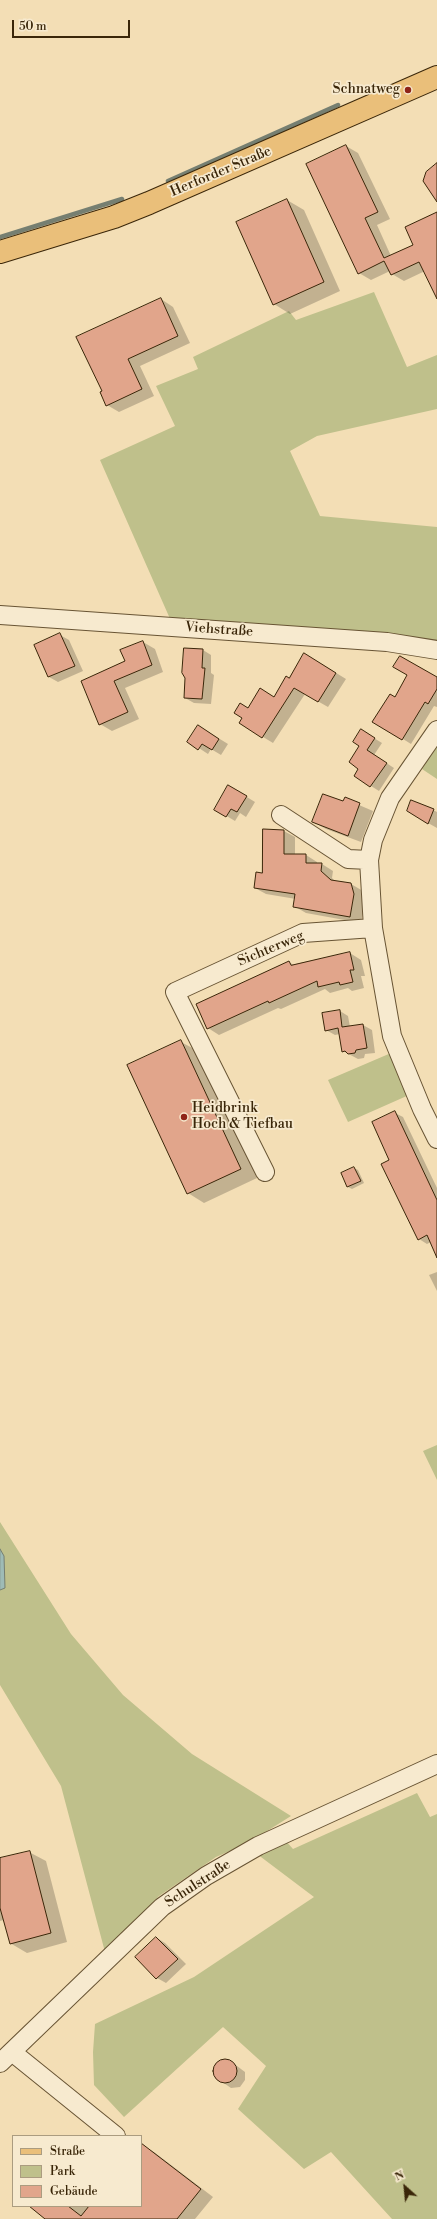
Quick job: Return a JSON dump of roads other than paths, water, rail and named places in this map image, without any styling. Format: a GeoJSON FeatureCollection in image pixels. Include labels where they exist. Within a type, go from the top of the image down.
{"type":"FeatureCollection","features":[{"type":"Feature","properties":{"kind":"main road","name":"Herforder Straße"},"geometry":{"type":"LineString","coordinates":[[0,252],[114,217],[142,206],[204,181],[437,77]]}},
{"type":"Feature","properties":{"kind":"street","name":"Viehstraße"},"geometry":{"type":"LineString","coordinates":[[0,615],[387,642],[437,650]]}},
{"type":"Feature","properties":{"kind":"street"},"geometry":{"type":"LineString","coordinates":[[437,730],[390,798],[372,840],[369,860],[374,928],[392,1036],[422,1109],[437,1139]]}},
{"type":"Feature","properties":{"kind":"street"},"geometry":{"type":"LineString","coordinates":[[281,815],[348,859],[369,860]]}},
{"type":"Feature","properties":{"kind":"street","name":"Sichterweg"},"geometry":{"type":"LineString","coordinates":[[264,1172],[175,992],[303,933],[374,928]]}},
{"type":"Feature","properties":{"kind":"street","name":"Schulstraße"},"geometry":{"type":"LineString","coordinates":[[6,2058],[162,1907],[206,1876],[258,1846],[437,1764]]}},
{"type":"Feature","properties":{"kind":"street"},"geometry":{"type":"LineString","coordinates":[[6,2058],[115,2135]]}},
{"type":"Feature","properties":{"kind":"water"},"geometry":{"type":"Polygon","coordinates":[[[0,1549],[4,1556],[5,1588],[0,1590],[0,1549]]]}},
{"type":"Feature","properties":{"kind":"waterway"},"geometry":{"type":"LineString","coordinates":[[168,181],[338,105]]}},
{"type":"Feature","properties":{"kind":"waterway"},"geometry":{"type":"LineString","coordinates":[[0,237],[122,199]]}},
{"type":"Feature","properties":{"kind":"place","name":"Schnatweg"},"geometry":{"type":"Point","coordinates":[408,90]}},
{"type":"Feature","properties":{"kind":"place","name":"Heidbrink Hoch & Tiefbau"},"geometry":{"type":"Point","coordinates":[184,1117]}}]}
